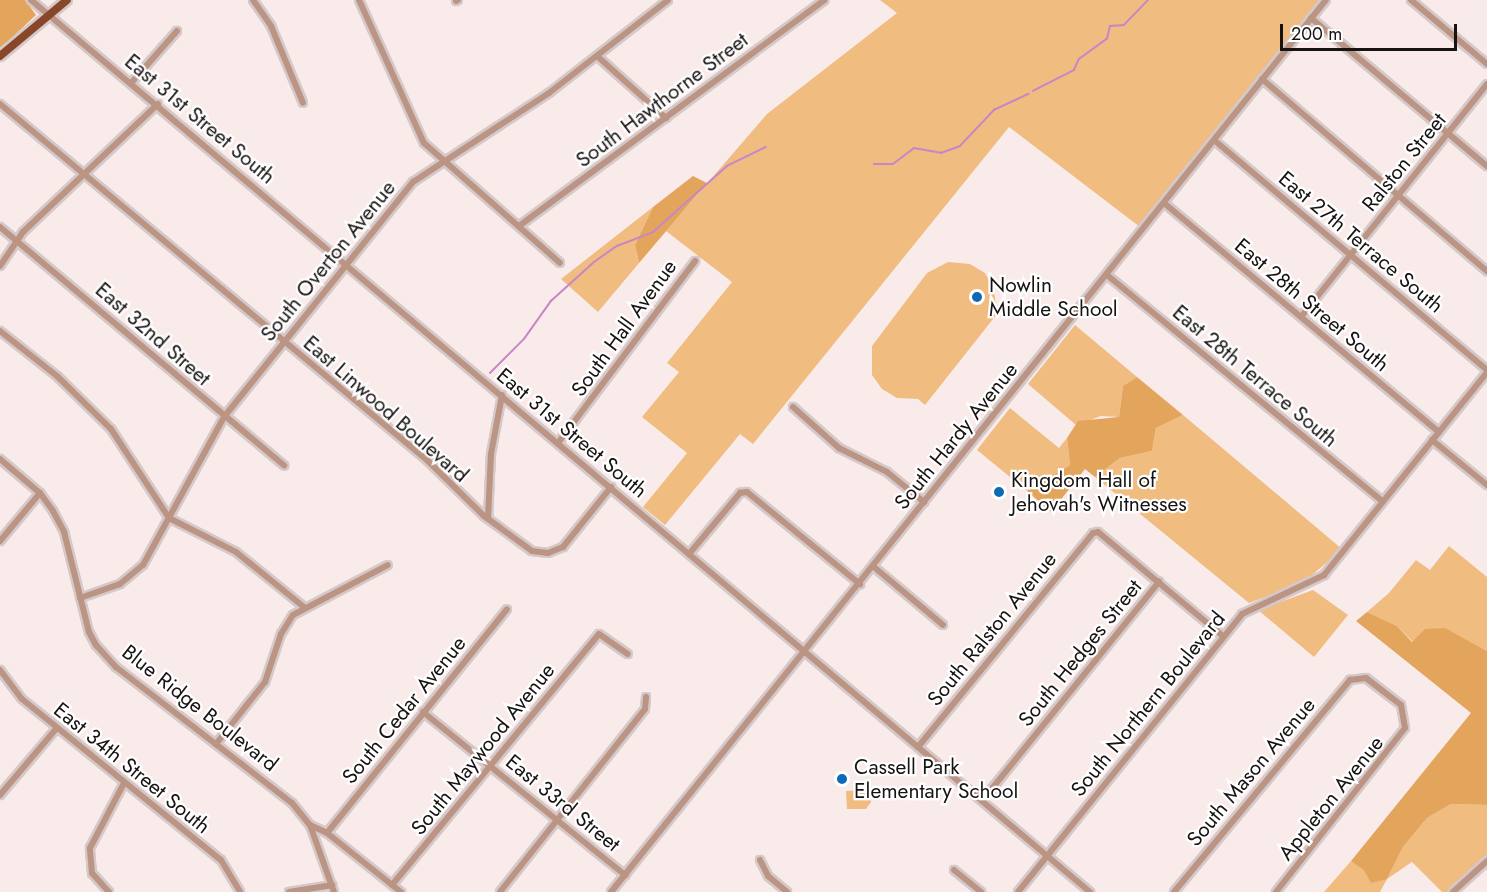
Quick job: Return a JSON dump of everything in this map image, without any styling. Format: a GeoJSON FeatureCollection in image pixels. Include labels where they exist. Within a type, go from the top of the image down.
{"type":"FeatureCollection","features":[{"type":"Feature","properties":{"kind":"main road"},"geometry":{"type":"LineString","coordinates":[[0,56],[67,0]]}},
{"type":"Feature","properties":{"kind":"street","name":"East 31st Street South"},"geometry":{"type":"LineString","coordinates":[[31,0],[132,82],[1090,892]]}},
{"type":"Feature","properties":{"kind":"street"},"geometry":{"type":"LineString","coordinates":[[253,0],[271,26],[303,103]]}},
{"type":"Feature","properties":{"kind":"street"},"geometry":{"type":"LineString","coordinates":[[359,0],[414,128],[442,160],[560,263]]}},
{"type":"Feature","properties":{"kind":"street","name":"South Overton Avenue"},"geometry":{"type":"LineString","coordinates":[[80,598],[106,591],[131,578],[154,550],[224,417],[413,182],[442,160],[519,114],[668,0]]}},
{"type":"Feature","properties":{"kind":"street","name":"South Hawthorne Street"},"geometry":{"type":"LineString","coordinates":[[519,226],[824,0]]}},
{"type":"Feature","properties":{"kind":"street","name":"South Hardy Avenue"},"geometry":{"type":"LineString","coordinates":[[611,892],[874,567],[1326,0]]}},
{"type":"Feature","properties":{"kind":"street"},"geometry":{"type":"LineString","coordinates":[[1411,0],[1487,64]]}},
{"type":"Feature","properties":{"kind":"street"},"geometry":{"type":"LineString","coordinates":[[1311,18],[1487,166]]}},
{"type":"Feature","properties":{"kind":"street"},"geometry":{"type":"LineString","coordinates":[[132,82],[177,31]]}},
{"type":"Feature","properties":{"kind":"street"},"geometry":{"type":"LineString","coordinates":[[597,56],[666,118]]}},
{"type":"Feature","properties":{"kind":"street"},"geometry":{"type":"LineString","coordinates":[[1262,79],[1487,271]]}},
{"type":"Feature","properties":{"kind":"street","name":"Ralston Street"},"geometry":{"type":"LineString","coordinates":[[1301,317],[1487,84]]}},
{"type":"Feature","properties":{"kind":"street","name":"East Linwood Boulevard"},"geometry":{"type":"LineString","coordinates":[[0,104],[284,344],[428,462],[488,519],[532,551],[548,554],[569,542],[611,488]]}},
{"type":"Feature","properties":{"kind":"street"},"geometry":{"type":"LineString","coordinates":[[0,266],[16,241],[158,104]]}},
{"type":"Feature","properties":{"kind":"street","name":"East 27th Terrace South"},"geometry":{"type":"LineString","coordinates":[[1214,140],[1487,371]]}},
{"type":"Feature","properties":{"kind":"street","name":"East 28th Street South"},"geometry":{"type":"LineString","coordinates":[[1164,203],[1439,432]]}},
{"type":"Feature","properties":{"kind":"street","name":"East 32nd Street"},"geometry":{"type":"LineString","coordinates":[[0,227],[284,465]]}},
{"type":"Feature","properties":{"kind":"street","name":"South Hall Avenue"},"geometry":{"type":"LineString","coordinates":[[558,442],[694,261]]}},
{"type":"Feature","properties":{"kind":"street","name":"East 28th Terrace South"},"geometry":{"type":"LineString","coordinates":[[1107,275],[1383,502]]}},
{"type":"Feature","properties":{"kind":"street"},"geometry":{"type":"LineString","coordinates":[[0,331],[58,377],[111,429],[169,518],[236,552],[304,607]]}},
{"type":"Feature","properties":{"kind":"street","name":"South Northern Boulevard"},"geometry":{"type":"LineString","coordinates":[[1018,892],[1242,614],[1259,603],[1304,587],[1324,575],[1487,371]]}},
{"type":"Feature","properties":{"kind":"street"},"geometry":{"type":"LineString","coordinates":[[488,519],[491,454],[502,395]]}},
{"type":"Feature","properties":{"kind":"street"},"geometry":{"type":"LineString","coordinates":[[793,407],[838,448],[887,472],[924,502]]}},
{"type":"Feature","properties":{"kind":"street"},"geometry":{"type":"LineString","coordinates":[[1432,440],[1487,485]]}},
{"type":"Feature","properties":{"kind":"street","name":"Blue Ridge Boulevard"},"geometry":{"type":"LineString","coordinates":[[0,459],[40,493],[64,532],[89,632],[105,657],[292,803],[310,825],[333,888]]}},
{"type":"Feature","properties":{"kind":"street"},"geometry":{"type":"LineString","coordinates":[[689,554],[740,493],[747,492],[860,584]]}},
{"type":"Feature","properties":{"kind":"street"},"geometry":{"type":"LineString","coordinates":[[0,541],[40,493]]}},
{"type":"Feature","properties":{"kind":"street","name":"South Ralston Avenue"},"geometry":{"type":"LineString","coordinates":[[918,747],[1093,533],[1098,532],[1159,582]]}},
{"type":"Feature","properties":{"kind":"street"},"geometry":{"type":"LineString","coordinates":[[216,744],[257,695],[288,621],[304,607],[388,565]]}},
{"type":"Feature","properties":{"kind":"street"},"geometry":{"type":"LineString","coordinates":[[874,567],[943,625]]}},
{"type":"Feature","properties":{"kind":"street"},"geometry":{"type":"LineString","coordinates":[[1159,582],[1223,636]]}},
{"type":"Feature","properties":{"kind":"street","name":"South Hedges Street"},"geometry":{"type":"LineString","coordinates":[[982,801],[1159,582]]}},
{"type":"Feature","properties":{"kind":"street","name":"South Cedar Avenue"},"geometry":{"type":"LineString","coordinates":[[327,833],[507,609]]}},
{"type":"Feature","properties":{"kind":"street","name":"South Maywood Avenue"},"geometry":{"type":"LineString","coordinates":[[392,885],[599,634],[628,654]]}},
{"type":"Feature","properties":{"kind":"street","name":"East 34th Street South"},"geometry":{"type":"LineString","coordinates":[[0,670],[22,699],[56,729],[221,860],[240,892]]}},
{"type":"Feature","properties":{"kind":"street","name":"South Mason Avenue"},"geometry":{"type":"LineString","coordinates":[[1174,892],[1275,767],[1350,680],[1366,678],[1401,705],[1406,721]]}},
{"type":"Feature","properties":{"kind":"street"},"geometry":{"type":"LineString","coordinates":[[500,892],[645,710],[646,696]]}},
{"type":"Feature","properties":{"kind":"street","name":"East 33rd Street"},"geometry":{"type":"LineString","coordinates":[[423,712],[625,875]]}},
{"type":"Feature","properties":{"kind":"street","name":"Appleton Avenue"},"geometry":{"type":"LineString","coordinates":[[1276,892],[1402,736],[1406,721]]}},
{"type":"Feature","properties":{"kind":"street"},"geometry":{"type":"LineString","coordinates":[[0,795],[56,729]]}},
{"type":"Feature","properties":{"kind":"street"},"geometry":{"type":"LineString","coordinates":[[109,892],[92,873],[90,848],[124,783]]}},
{"type":"Feature","properties":{"kind":"street"},"geometry":{"type":"LineString","coordinates":[[310,825],[327,833],[401,892]]}},
{"type":"Feature","properties":{"kind":"street"},"geometry":{"type":"LineString","coordinates":[[760,860],[768,876],[787,892]]}},
{"type":"Feature","properties":{"kind":"street"},"geometry":{"type":"LineString","coordinates":[[1454,892],[1487,861]]}},
{"type":"Feature","properties":{"kind":"street"},"geometry":{"type":"LineString","coordinates":[[954,870],[981,892]]}},
{"type":"Feature","properties":{"kind":"street"},"geometry":{"type":"LineString","coordinates":[[289,892],[333,888]]}},
{"type":"Feature","properties":{"kind":"shaded area"},"geometry":{"type":"Polygon","coordinates":[[[0,0],[25,0],[36,15],[0,49],[0,0]]]}},
{"type":"Feature","properties":{"kind":"shaded area"},"geometry":{"type":"Polygon","coordinates":[[[880,0],[1322,0],[1140,227],[1009,127],[753,444],[740,434],[665,525],[643,507],[687,453],[642,417],[679,372],[667,363],[732,282],[666,231],[767,114],[897,13],[880,0]]]}},
{"type":"Feature","properties":{"kind":"shaded area"},"geometry":{"type":"Polygon","coordinates":[[[693,176],[707,183],[639,263],[635,245],[653,207],[693,176]]]}},
{"type":"Feature","properties":{"kind":"shaded area"},"geometry":{"type":"Polygon","coordinates":[[[653,207],[635,245],[639,263],[598,312],[561,279],[653,207]]]}},
{"type":"Feature","properties":{"kind":"shaded area"},"geometry":{"type":"Polygon","coordinates":[[[948,262],[970,264],[985,273],[994,290],[997,314],[925,405],[918,399],[897,398],[882,389],[872,375],[872,346],[927,273],[948,262]]]}},
{"type":"Feature","properties":{"kind":"shaded area"},"geometry":{"type":"Polygon","coordinates":[[[1075,325],[1137,377],[1123,386],[1119,417],[1101,416],[1076,425],[1028,384],[1075,325]]]}},
{"type":"Feature","properties":{"kind":"shaded area"},"geometry":{"type":"Polygon","coordinates":[[[1137,377],[1183,415],[1156,428],[1152,451],[1120,458],[1095,477],[1085,469],[1051,512],[1027,491],[1070,465],[1067,438],[1078,421],[1119,417],[1123,386],[1137,377]]]}},
{"type":"Feature","properties":{"kind":"shaded area"},"geometry":{"type":"Polygon","coordinates":[[[1010,408],[1059,448],[1067,438],[1070,465],[1027,491],[977,450],[1010,408]]]}},
{"type":"Feature","properties":{"kind":"shaded area"},"geometry":{"type":"Polygon","coordinates":[[[1183,415],[1342,549],[1303,583],[1249,603],[1095,477],[1120,458],[1152,451],[1156,428],[1183,415]]]}},
{"type":"Feature","properties":{"kind":"shaded area"},"geometry":{"type":"Polygon","coordinates":[[[1449,546],[1487,577],[1487,651],[1444,628],[1413,642],[1397,626],[1367,612],[1389,593],[1416,560],[1430,570],[1449,546]]]}},
{"type":"Feature","properties":{"kind":"shaded area"},"geometry":{"type":"Polygon","coordinates":[[[1313,590],[1348,615],[1314,657],[1258,610],[1313,590]]]}},
{"type":"Feature","properties":{"kind":"shaded area"},"geometry":{"type":"Polygon","coordinates":[[[1367,612],[1397,626],[1412,642],[1425,629],[1445,628],[1487,651],[1487,805],[1451,804],[1427,818],[1403,847],[1387,879],[1371,883],[1364,870],[1351,861],[1471,713],[1356,621],[1367,612]]]}},
{"type":"Feature","properties":{"kind":"shaded area"},"geometry":{"type":"Polygon","coordinates":[[[870,790],[871,802],[866,809],[847,809],[846,791],[870,790]]]}},
{"type":"Feature","properties":{"kind":"shaded area"},"geometry":{"type":"Polygon","coordinates":[[[1451,804],[1487,805],[1487,855],[1447,892],[1442,892],[1412,862],[1387,879],[1403,847],[1427,818],[1451,804]]]}},
{"type":"Feature","properties":{"kind":"shaded area"},"geometry":{"type":"Polygon","coordinates":[[[1351,861],[1387,879],[1380,892],[1324,892],[1351,861]]]}},
{"type":"Feature","properties":{"kind":"waterway"},"geometry":{"type":"LineString","coordinates":[[1033,91],[1074,70],[1079,59],[1107,39],[1110,26],[1124,25],[1148,0]]}},
{"type":"Feature","properties":{"kind":"waterway"},"geometry":{"type":"LineString","coordinates":[[874,164],[893,164],[914,148],[941,153],[960,146],[994,110],[1028,94]]}},
{"type":"Feature","properties":{"kind":"waterway"},"geometry":{"type":"LineString","coordinates":[[490,373],[524,339],[551,301],[594,262],[617,246],[653,232],[727,166],[766,147]]}},
{"type":"Feature","properties":{"kind":"place","name":"Nowlin Middle School"},"geometry":{"type":"Point","coordinates":[977,297]}},
{"type":"Feature","properties":{"kind":"place","name":"Kingdom Hall of Jehovah's Witnesses"},"geometry":{"type":"Point","coordinates":[999,492]}},
{"type":"Feature","properties":{"kind":"place","name":"Cassell Park Elementary School"},"geometry":{"type":"Point","coordinates":[842,779]}}]}
